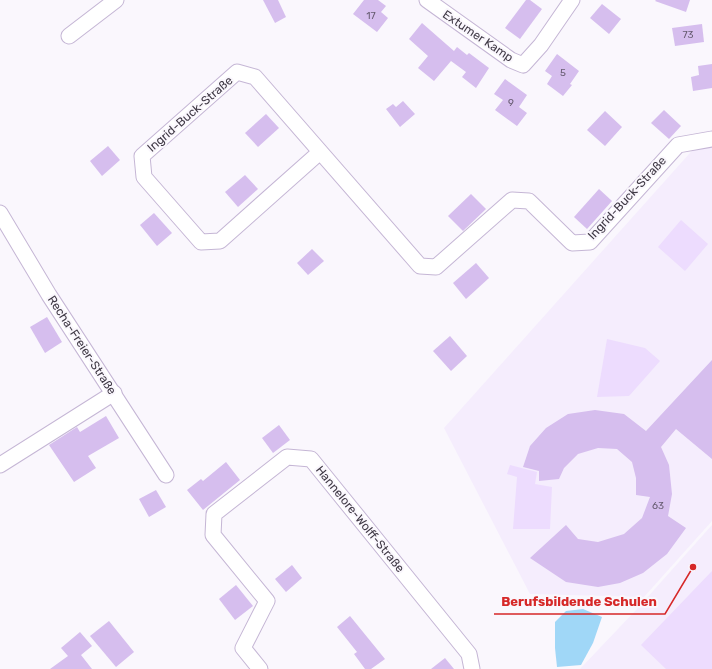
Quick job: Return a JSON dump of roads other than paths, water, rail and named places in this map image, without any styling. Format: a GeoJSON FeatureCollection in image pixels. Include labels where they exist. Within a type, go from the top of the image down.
{"type":"FeatureCollection","features":[{"type":"Feature","properties":{"kind":"street"},"geometry":{"type":"LineString","coordinates":[[69,36],[116,0]]}},
{"type":"Feature","properties":{"kind":"street","name":"Extumer Kamp"},"geometry":{"type":"LineString","coordinates":[[426,0],[511,60],[523,64],[541,45],[572,0]]}},
{"type":"Feature","properties":{"kind":"street","name":"Ingrid-Buck-Straße"},"geometry":{"type":"LineString","coordinates":[[320,152],[220,241],[201,242],[144,177],[142,156],[237,72],[255,77],[420,266],[436,267],[512,200],[530,201],[572,243],[590,242],[678,144],[712,138]]}},
{"type":"Feature","properties":{"kind":"street","name":"Recha-Freier-Straße"},"geometry":{"type":"LineString","coordinates":[[0,213],[49,294],[166,474]]}},
{"type":"Feature","properties":{"kind":"street"},"geometry":{"type":"LineString","coordinates":[[0,465],[114,393]]}},
{"type":"Feature","properties":{"kind":"street","name":"Hannelore-Wolff-Straße"},"geometry":{"type":"LineString","coordinates":[[260,669],[243,648],[267,601],[213,535],[214,514],[287,457],[311,459],[469,654],[472,669]]}},
{"type":"Feature","properties":{"kind":"water"},"geometry":{"type":"Polygon","coordinates":[[[583,609],[602,617],[593,643],[581,665],[557,667],[555,622],[566,611],[583,609]]]}},
{"type":"Feature","properties":{"kind":"place","name":"Berufsbildende Schulen"},"geometry":{"type":"Point","coordinates":[693,567]}}]}
